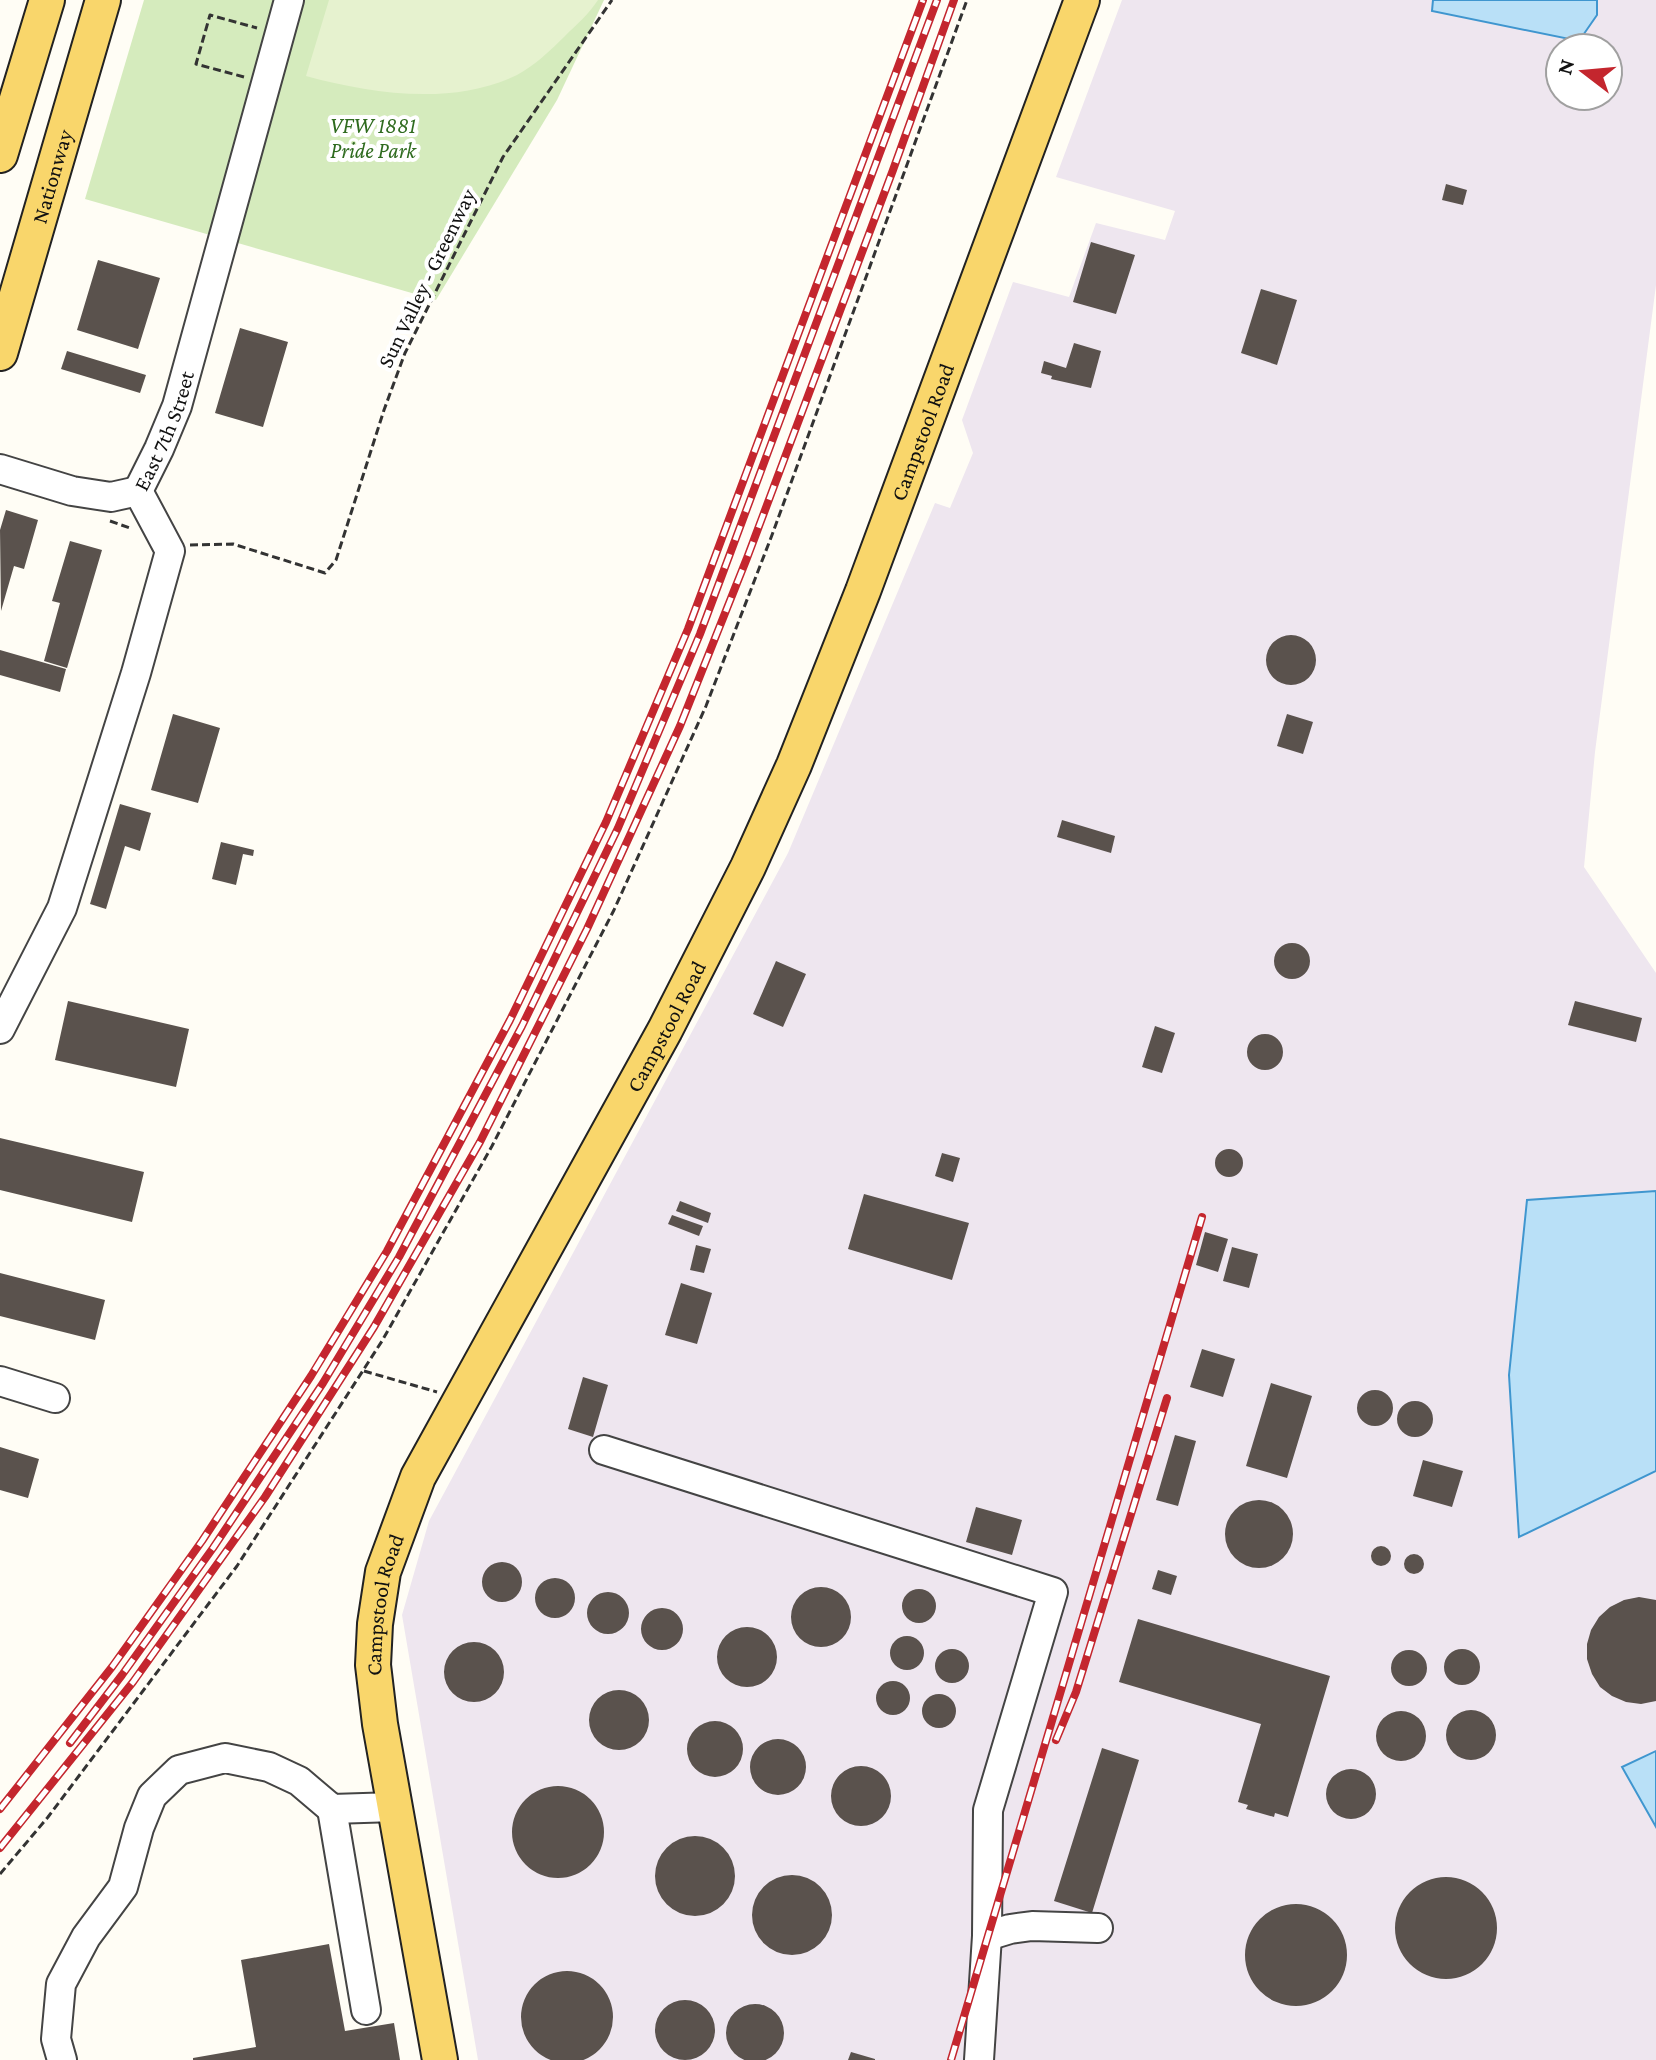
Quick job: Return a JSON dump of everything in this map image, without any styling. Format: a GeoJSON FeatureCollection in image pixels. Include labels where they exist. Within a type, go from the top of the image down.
{"type":"FeatureCollection","features":[{"type":"Feature","properties":{"kind":"main road"},"geometry":{"type":"LineString","coordinates":[[0,155],[47,0]]}},
{"type":"Feature","properties":{"kind":"main road","name":"Nationway"},"geometry":{"type":"LineString","coordinates":[[0,353],[103,0]]}},
{"type":"Feature","properties":{"kind":"main road","name":"Campstool Road"},"geometry":{"type":"LineString","coordinates":[[440,2060],[380,1724],[373,1665],[383,1572],[418,1477],[665,1030],[748,867],[794,765],[863,591],[1082,0]]}},
{"type":"Feature","properties":{"kind":"street","name":"East 7th Street"},"geometry":{"type":"LineString","coordinates":[[164,538],[138,491],[177,406],[289,0]]}},
{"type":"Feature","properties":{"kind":"street"},"geometry":{"type":"LineString","coordinates":[[0,469],[72,491],[111,497],[138,491]]}},
{"type":"Feature","properties":{"kind":"street"},"geometry":{"type":"LineString","coordinates":[[0,1029],[62,908],[170,551],[164,538]]}},
{"type":"Feature","properties":{"kind":"street"},"geometry":{"type":"LineString","coordinates":[[0,1381],[55,1398]]}},
{"type":"Feature","properties":{"kind":"street"},"geometry":{"type":"LineString","coordinates":[[604,1450],[1053,1592],[988,1810],[987,1936],[979,2060]]}},
{"type":"Feature","properties":{"kind":"street"},"geometry":{"type":"LineString","coordinates":[[62,2060],[56,2039],[61,1984],[86,1937],[123,1887],[139,1828],[152,1796],[179,1770],[225,1758],[269,1767],[299,1781],[332,1809],[366,2010]]}},
{"type":"Feature","properties":{"kind":"street"},"geometry":{"type":"LineString","coordinates":[[332,1809],[395,1807]]}},
{"type":"Feature","properties":{"kind":"street"},"geometry":{"type":"LineString","coordinates":[[987,1936],[1032,1926],[1098,1928]]}},
{"type":"Feature","properties":{"kind":"path","name":"Sun Valley - Greenway"},"geometry":{"type":"LineString","coordinates":[[164,538],[186,545],[233,544],[325,573],[336,560],[405,353],[503,157],[612,0]]}},
{"type":"Feature","properties":{"kind":"path"},"geometry":{"type":"LineString","coordinates":[[0,1874],[48,1817],[237,1566],[382,1341],[506,1118],[614,910],[706,706],[778,521],[967,0]]}},
{"type":"Feature","properties":{"kind":"path"},"geometry":{"type":"LineString","coordinates":[[266,83],[196,64],[210,15],[280,35]]}},
{"type":"Feature","properties":{"kind":"path"},"geometry":{"type":"LineString","coordinates":[[362,1371],[460,1399]]}},
{"type":"Feature","properties":{"kind":"shaded area"},"geometry":{"type":"Polygon","coordinates":[[[1122,0],[1656,0],[1656,285],[1595,752],[1584,867],[1656,973],[1656,2060],[478,2060],[402,1615],[429,1521],[788,853],[935,503],[950,508],[973,453],[962,420],[1013,282],[1069,297],[1096,223],[1165,240],[1175,211],[1056,177],[1122,0]]]}},
{"type":"Feature","properties":{"kind":"green space","name":"VFW 1881 Pride Park"},"geometry":{"type":"Polygon","coordinates":[[[144,0],[604,0],[557,100],[436,300],[85,199],[144,0]]]}},
{"type":"Feature","properties":{"kind":"green space"},"geometry":{"type":"Polygon","coordinates":[[[329,0],[598,0],[554,47],[517,75],[466,91],[412,94],[358,88],[306,76],[329,0]]]}},
{"type":"Feature","properties":{"kind":"water"},"geometry":{"type":"Polygon","coordinates":[[[1433,0],[1597,0],[1597,15],[1585,32],[1544,34],[1432,11],[1433,0]]]}},
{"type":"Feature","properties":{"kind":"water"},"geometry":{"type":"Polygon","coordinates":[[[1656,1191],[1656,1471],[1519,1537],[1509,1375],[1527,1200],[1656,1191]]]}},
{"type":"Feature","properties":{"kind":"water"},"geometry":{"type":"Polygon","coordinates":[[[1656,1751],[1656,1827],[1622,1767],[1656,1751]]]}},
{"type":"Feature","properties":{"kind":"building"},"geometry":{"type":"Polygon","coordinates":[[[1446,184],[1467,190],[1463,205],[1442,200],[1446,184]]]}},
{"type":"Feature","properties":{"kind":"building"},"geometry":{"type":"Polygon","coordinates":[[[1091,242],[1135,255],[1116,314],[1073,302],[1091,242]]]}},
{"type":"Feature","properties":{"kind":"building"},"geometry":{"type":"Polygon","coordinates":[[[98,260],[160,278],[138,349],[77,330],[98,260]]]}},
{"type":"Feature","properties":{"kind":"building"},"geometry":{"type":"Polygon","coordinates":[[[1261,289],[1297,300],[1277,365],[1241,353],[1261,289]]]}},
{"type":"Feature","properties":{"kind":"building"},"geometry":{"type":"Polygon","coordinates":[[[240,328],[288,342],[263,427],[215,413],[240,328]]]}},
{"type":"Feature","properties":{"kind":"building"},"geometry":{"type":"Polygon","coordinates":[[[1074,343],[1101,351],[1091,388],[1051,379],[1052,376],[1041,373],[1044,361],[1066,368],[1074,343]]]}},
{"type":"Feature","properties":{"kind":"building"},"geometry":{"type":"Polygon","coordinates":[[[67,351],[146,375],[140,393],[61,369],[67,351]]]}},
{"type":"Feature","properties":{"kind":"building"},"geometry":{"type":"Polygon","coordinates":[[[6,510],[38,520],[24,569],[14,566],[1,611],[0,530],[6,510]]]}},
{"type":"Feature","properties":{"kind":"building"},"geometry":{"type":"Polygon","coordinates":[[[70,541],[102,550],[67,668],[44,661],[60,603],[52,601],[70,541]]]}},
{"type":"Feature","properties":{"kind":"building"},"geometry":{"type":"Polygon","coordinates":[[[1291,635],[1309,642],[1316,660],[1309,678],[1291,685],[1273,678],[1266,660],[1273,642],[1291,635]]]}},
{"type":"Feature","properties":{"kind":"building"},"geometry":{"type":"Polygon","coordinates":[[[0,650],[66,669],[60,692],[0,675],[0,650]]]}},
{"type":"Feature","properties":{"kind":"building"},"geometry":{"type":"Polygon","coordinates":[[[173,714],[220,728],[198,803],[151,790],[173,714]]]}},
{"type":"Feature","properties":{"kind":"building"},"geometry":{"type":"Polygon","coordinates":[[[1287,714],[1313,722],[1303,754],[1277,746],[1287,714]]]}},
{"type":"Feature","properties":{"kind":"building"},"geometry":{"type":"Polygon","coordinates":[[[120,804],[151,813],[140,851],[125,846],[106,909],[90,904],[120,804]]]}},
{"type":"Feature","properties":{"kind":"building"},"geometry":{"type":"Polygon","coordinates":[[[1062,820],[1115,836],[1111,853],[1057,837],[1062,820]]]}},
{"type":"Feature","properties":{"kind":"building"},"geometry":{"type":"Polygon","coordinates":[[[221,842],[254,850],[253,856],[243,854],[236,885],[212,879],[221,842]]]}},
{"type":"Feature","properties":{"kind":"building"},"geometry":{"type":"Polygon","coordinates":[[[1292,943],[1304,949],[1310,961],[1304,973],[1292,979],[1280,973],[1274,961],[1280,949],[1292,943]]]}},
{"type":"Feature","properties":{"kind":"building"},"geometry":{"type":"Polygon","coordinates":[[[776,961],[806,974],[783,1027],[753,1014],[776,961]]]}},
{"type":"Feature","properties":{"kind":"building"},"geometry":{"type":"Polygon","coordinates":[[[68,1001],[189,1029],[176,1087],[55,1060],[68,1001]]]}},
{"type":"Feature","properties":{"kind":"building"},"geometry":{"type":"Polygon","coordinates":[[[1575,1001],[1642,1018],[1636,1042],[1568,1025],[1575,1001]]]}},
{"type":"Feature","properties":{"kind":"building"},"geometry":{"type":"Polygon","coordinates":[[[1155,1026],[1175,1033],[1162,1073],[1142,1067],[1155,1026]]]}},
{"type":"Feature","properties":{"kind":"building"},"geometry":{"type":"Polygon","coordinates":[[[1265,1034],[1277,1040],[1283,1052],[1277,1064],[1265,1070],[1253,1064],[1247,1052],[1253,1040],[1265,1034]]]}},
{"type":"Feature","properties":{"kind":"building"},"geometry":{"type":"Polygon","coordinates":[[[0,1138],[144,1172],[132,1222],[0,1190],[0,1138]]]}},
{"type":"Feature","properties":{"kind":"building"},"geometry":{"type":"Polygon","coordinates":[[[1229,1149],[1239,1153],[1243,1163],[1239,1173],[1229,1177],[1219,1173],[1215,1163],[1219,1153],[1229,1149]]]}},
{"type":"Feature","properties":{"kind":"building"},"geometry":{"type":"Polygon","coordinates":[[[942,1153],[960,1158],[953,1182],[935,1176],[942,1153]]]}},
{"type":"Feature","properties":{"kind":"building"},"geometry":{"type":"Polygon","coordinates":[[[864,1194],[969,1223],[952,1280],[848,1249],[864,1194]]]}},
{"type":"Feature","properties":{"kind":"building"},"geometry":{"type":"Polygon","coordinates":[[[680,1201],[711,1213],[708,1223],[676,1211],[680,1201]]]}},
{"type":"Feature","properties":{"kind":"building"},"geometry":{"type":"Polygon","coordinates":[[[672,1215],[703,1226],[699,1236],[668,1224],[672,1215]]]}},
{"type":"Feature","properties":{"kind":"building"},"geometry":{"type":"Polygon","coordinates":[[[1205,1232],[1228,1239],[1218,1272],[1196,1265],[1205,1232]]]}},
{"type":"Feature","properties":{"kind":"building"},"geometry":{"type":"Polygon","coordinates":[[[696,1245],[711,1249],[704,1273],[690,1270],[696,1245]]]}},
{"type":"Feature","properties":{"kind":"building"},"geometry":{"type":"Polygon","coordinates":[[[1232,1247],[1258,1254],[1249,1288],[1223,1281],[1232,1247]]]}},
{"type":"Feature","properties":{"kind":"building"},"geometry":{"type":"Polygon","coordinates":[[[0,1273],[105,1300],[95,1340],[0,1316],[0,1273]]]}},
{"type":"Feature","properties":{"kind":"building"},"geometry":{"type":"Polygon","coordinates":[[[681,1283],[712,1293],[697,1344],[665,1335],[681,1283]]]}},
{"type":"Feature","properties":{"kind":"building"},"geometry":{"type":"Polygon","coordinates":[[[1202,1349],[1235,1359],[1223,1397],[1190,1387],[1202,1349]]]}},
{"type":"Feature","properties":{"kind":"building"},"geometry":{"type":"Polygon","coordinates":[[[583,1377],[608,1385],[593,1437],[568,1429],[583,1377]]]}},
{"type":"Feature","properties":{"kind":"building"},"geometry":{"type":"Polygon","coordinates":[[[1271,1383],[1312,1396],[1287,1478],[1246,1466],[1271,1383]]]}},
{"type":"Feature","properties":{"kind":"building"},"geometry":{"type":"Polygon","coordinates":[[[1375,1390],[1387,1396],[1393,1408],[1387,1420],[1375,1426],[1363,1420],[1357,1408],[1363,1396],[1375,1390]]]}},
{"type":"Feature","properties":{"kind":"building"},"geometry":{"type":"Polygon","coordinates":[[[1415,1401],[1427,1407],[1433,1419],[1427,1431],[1415,1437],[1403,1431],[1397,1419],[1403,1407],[1415,1401]]]}},
{"type":"Feature","properties":{"kind":"building"},"geometry":{"type":"Polygon","coordinates":[[[1175,1435],[1196,1441],[1178,1506],[1156,1500],[1175,1435]]]}},
{"type":"Feature","properties":{"kind":"building"},"geometry":{"type":"Polygon","coordinates":[[[0,1447],[39,1459],[28,1498],[0,1490],[0,1447]]]}},
{"type":"Feature","properties":{"kind":"building"},"geometry":{"type":"Polygon","coordinates":[[[1423,1460],[1463,1471],[1452,1507],[1413,1496],[1423,1460]]]}},
{"type":"Feature","properties":{"kind":"building"},"geometry":{"type":"Polygon","coordinates":[[[1259,1500],[1283,1510],[1293,1534],[1283,1558],[1259,1568],[1235,1558],[1225,1534],[1235,1510],[1259,1500]]]}},
{"type":"Feature","properties":{"kind":"building"},"geometry":{"type":"Polygon","coordinates":[[[976,1507],[1022,1520],[1012,1555],[966,1542],[976,1507]]]}},
{"type":"Feature","properties":{"kind":"building"},"geometry":{"type":"Polygon","coordinates":[[[1377,1546],[1385,1546],[1391,1556],[1385,1566],[1377,1566],[1371,1560],[1371,1552],[1377,1546]]]}},
{"type":"Feature","properties":{"kind":"building"},"geometry":{"type":"Polygon","coordinates":[[[1414,1554],[1421,1557],[1424,1564],[1421,1571],[1414,1574],[1407,1571],[1404,1564],[1407,1557],[1414,1554]]]}},
{"type":"Feature","properties":{"kind":"building"},"geometry":{"type":"Polygon","coordinates":[[[502,1562],[516,1568],[522,1582],[516,1596],[502,1602],[488,1596],[482,1582],[488,1568],[502,1562]]]}},
{"type":"Feature","properties":{"kind":"building"},"geometry":{"type":"Polygon","coordinates":[[[1158,1570],[1177,1576],[1171,1595],[1152,1589],[1158,1570]]]}},
{"type":"Feature","properties":{"kind":"building"},"geometry":{"type":"Polygon","coordinates":[[[555,1578],[569,1584],[575,1598],[569,1612],[555,1618],[541,1612],[535,1598],[541,1584],[555,1578]]]}},
{"type":"Feature","properties":{"kind":"building"},"geometry":{"type":"Polygon","coordinates":[[[821,1587],[842,1596],[851,1617],[842,1638],[821,1647],[800,1638],[791,1617],[800,1596],[821,1587]]]}},
{"type":"Feature","properties":{"kind":"building"},"geometry":{"type":"Polygon","coordinates":[[[919,1589],[931,1594],[936,1606],[931,1618],[919,1623],[907,1618],[902,1606],[907,1594],[919,1589]]]}},
{"type":"Feature","properties":{"kind":"building"},"geometry":{"type":"Polygon","coordinates":[[[608,1592],[623,1598],[629,1613],[623,1628],[608,1634],[593,1628],[587,1613],[593,1598],[608,1592]]]}},
{"type":"Feature","properties":{"kind":"building"},"geometry":{"type":"Polygon","coordinates":[[[1639,1597],[1656,1600],[1656,1701],[1641,1704],[1626,1702],[1600,1687],[1587,1659],[1591,1630],[1599,1617],[1624,1600],[1639,1597]]]}},
{"type":"Feature","properties":{"kind":"building"},"geometry":{"type":"Polygon","coordinates":[[[662,1608],[677,1614],[683,1629],[677,1644],[662,1650],[647,1644],[641,1629],[647,1614],[662,1608]]]}},
{"type":"Feature","properties":{"kind":"building"},"geometry":{"type":"Polygon","coordinates":[[[1138,1619],[1330,1676],[1288,1817],[1275,1813],[1274,1817],[1246,1809],[1248,1805],[1238,1802],[1261,1724],[1119,1682],[1138,1619]]]}},
{"type":"Feature","properties":{"kind":"building"},"geometry":{"type":"Polygon","coordinates":[[[747,1627],[768,1636],[777,1657],[768,1678],[747,1687],[726,1678],[717,1657],[726,1636],[747,1627]]]}},
{"type":"Feature","properties":{"kind":"building"},"geometry":{"type":"Polygon","coordinates":[[[907,1636],[919,1641],[924,1653],[919,1665],[907,1670],[895,1665],[890,1653],[895,1641],[907,1636]]]}},
{"type":"Feature","properties":{"kind":"building"},"geometry":{"type":"Polygon","coordinates":[[[474,1642],[485,1644],[495,1651],[502,1661],[502,1683],[495,1693],[485,1700],[474,1702],[463,1700],[453,1693],[446,1683],[444,1672],[446,1661],[453,1651],[463,1644],[474,1642]]]}},
{"type":"Feature","properties":{"kind":"building"},"geometry":{"type":"Polygon","coordinates":[[[952,1649],[964,1654],[969,1666],[964,1678],[952,1683],[940,1678],[935,1666],[940,1654],[952,1649]]]}},
{"type":"Feature","properties":{"kind":"building"},"geometry":{"type":"Polygon","coordinates":[[[1462,1649],[1474,1655],[1480,1667],[1474,1679],[1462,1685],[1450,1679],[1444,1667],[1450,1655],[1462,1649]]]}},
{"type":"Feature","properties":{"kind":"building"},"geometry":{"type":"Polygon","coordinates":[[[1409,1650],[1421,1656],[1427,1668],[1421,1680],[1409,1686],[1397,1680],[1391,1668],[1397,1656],[1409,1650]]]}},
{"type":"Feature","properties":{"kind":"building"},"geometry":{"type":"Polygon","coordinates":[[[893,1681],[905,1686],[910,1698],[905,1710],[893,1715],[881,1710],[876,1698],[881,1686],[893,1681]]]}},
{"type":"Feature","properties":{"kind":"building"},"geometry":{"type":"Polygon","coordinates":[[[619,1690],[630,1692],[640,1699],[647,1709],[647,1731],[640,1741],[630,1748],[619,1750],[608,1748],[598,1741],[591,1731],[589,1720],[591,1709],[598,1699],[608,1692],[619,1690]]]}},
{"type":"Feature","properties":{"kind":"building"},"geometry":{"type":"Polygon","coordinates":[[[939,1694],[951,1699],[956,1711],[951,1723],[939,1728],[927,1723],[922,1711],[927,1699],[939,1694]]]}},
{"type":"Feature","properties":{"kind":"building"},"geometry":{"type":"Polygon","coordinates":[[[1471,1710],[1489,1717],[1496,1735],[1489,1753],[1471,1760],[1453,1753],[1446,1735],[1453,1717],[1471,1710]]]}},
{"type":"Feature","properties":{"kind":"building"},"geometry":{"type":"Polygon","coordinates":[[[1401,1711],[1419,1718],[1426,1736],[1419,1754],[1401,1761],[1383,1754],[1376,1736],[1383,1718],[1401,1711]]]}},
{"type":"Feature","properties":{"kind":"building"},"geometry":{"type":"Polygon","coordinates":[[[715,1721],[735,1729],[743,1749],[735,1769],[715,1777],[695,1769],[687,1749],[695,1729],[715,1721]]]}},
{"type":"Feature","properties":{"kind":"building"},"geometry":{"type":"Polygon","coordinates":[[[778,1739],[798,1747],[806,1767],[798,1787],[778,1795],[758,1787],[750,1767],[758,1747],[778,1739]]]}},
{"type":"Feature","properties":{"kind":"building"},"geometry":{"type":"Polygon","coordinates":[[[1102,1748],[1139,1760],[1092,1913],[1054,1901],[1102,1748]]]}},
{"type":"Feature","properties":{"kind":"building"},"geometry":{"type":"Polygon","coordinates":[[[861,1766],[882,1775],[891,1796],[882,1817],[861,1826],[840,1817],[831,1796],[840,1775],[861,1766]]]}},
{"type":"Feature","properties":{"kind":"building"},"geometry":{"type":"Polygon","coordinates":[[[1351,1769],[1369,1776],[1376,1794],[1369,1812],[1351,1819],[1333,1812],[1326,1794],[1333,1776],[1351,1769]]]}},
{"type":"Feature","properties":{"kind":"building"},"geometry":{"type":"Polygon","coordinates":[[[558,1786],[576,1789],[591,1799],[601,1814],[604,1832],[601,1850],[591,1865],[576,1875],[558,1878],[540,1875],[525,1865],[515,1850],[512,1832],[515,1814],[525,1799],[540,1789],[558,1786]]]}},
{"type":"Feature","properties":{"kind":"building"},"geometry":{"type":"Polygon","coordinates":[[[687,1836],[703,1836],[717,1843],[728,1854],[735,1868],[732,1891],[717,1909],[703,1916],[687,1916],[673,1909],[662,1898],[655,1884],[655,1868],[662,1854],[673,1843],[687,1836]]]}},
{"type":"Feature","properties":{"kind":"building"},"geometry":{"type":"Polygon","coordinates":[[[792,1875],[807,1878],[820,1887],[829,1900],[832,1915],[829,1930],[820,1943],[807,1952],[792,1955],[777,1952],[764,1943],[755,1930],[752,1915],[755,1900],[764,1887],[777,1878],[792,1875]]]}},
{"type":"Feature","properties":{"kind":"building"},"geometry":{"type":"Polygon","coordinates":[[[1446,1877],[1465,1881],[1482,1892],[1493,1909],[1497,1928],[1493,1947],[1482,1964],[1465,1975],[1446,1979],[1427,1975],[1410,1964],[1399,1947],[1395,1928],[1399,1909],[1410,1892],[1427,1881],[1446,1877]]]}},
{"type":"Feature","properties":{"kind":"building"},"geometry":{"type":"Polygon","coordinates":[[[1296,1904],[1315,1908],[1332,1919],[1343,1936],[1347,1955],[1343,1974],[1332,1991],[1315,2002],[1296,2006],[1277,2002],[1260,1991],[1249,1974],[1245,1955],[1249,1936],[1260,1919],[1277,1908],[1296,1904]]]}},
{"type":"Feature","properties":{"kind":"building"},"geometry":{"type":"Polygon","coordinates":[[[329,1944],[345,2031],[394,2023],[400,2060],[193,2060],[256,2047],[241,1960],[329,1944]]]}},
{"type":"Feature","properties":{"kind":"building"},"geometry":{"type":"Polygon","coordinates":[[[567,1971],[585,1974],[600,1984],[610,1999],[613,2017],[610,2035],[600,2050],[585,2060],[567,2063],[549,2060],[534,2050],[524,2035],[521,2017],[524,1999],[534,1984],[549,1974],[567,1971]]]}},
{"type":"Feature","properties":{"kind":"building"},"geometry":{"type":"Polygon","coordinates":[[[685,2000],[706,2009],[715,2030],[706,2051],[685,2060],[664,2051],[655,2030],[664,2009],[685,2000]]]}},
{"type":"Feature","properties":{"kind":"building"},"geometry":{"type":"Polygon","coordinates":[[[755,2004],[776,2012],[784,2033],[776,2054],[755,2062],[734,2054],[726,2033],[734,2012],[755,2004]]]}},
{"type":"Feature","properties":{"kind":"building"},"geometry":{"type":"Polygon","coordinates":[[[851,2052],[875,2059],[875,2060],[848,2060],[851,2052]]]}},
{"type":"Feature","properties":{"kind":"railway"},"geometry":{"type":"LineString","coordinates":[[0,1809],[112,1667],[202,1541],[311,1376],[387,1251],[510,1020],[606,822],[688,629],[923,0]]}},
{"type":"Feature","properties":{"kind":"railway"},"geometry":{"type":"LineString","coordinates":[[70,1743],[213,1548],[323,1383],[399,1257],[522,1026],[618,828],[700,634],[937,0]]}},
{"type":"Feature","properties":{"kind":"railway"},"geometry":{"type":"LineString","coordinates":[[0,1848],[133,1682],[265,1497],[374,1327],[480,1142],[587,929],[680,726],[747,558],[954,0]]}},
{"type":"Feature","properties":{"kind":"railway"},"geometry":{"type":"LineString","coordinates":[[951,2060],[1202,1217]]}},
{"type":"Feature","properties":{"kind":"railway"},"geometry":{"type":"LineString","coordinates":[[1056,1740],[1076,1692],[1167,1398]]}}]}
